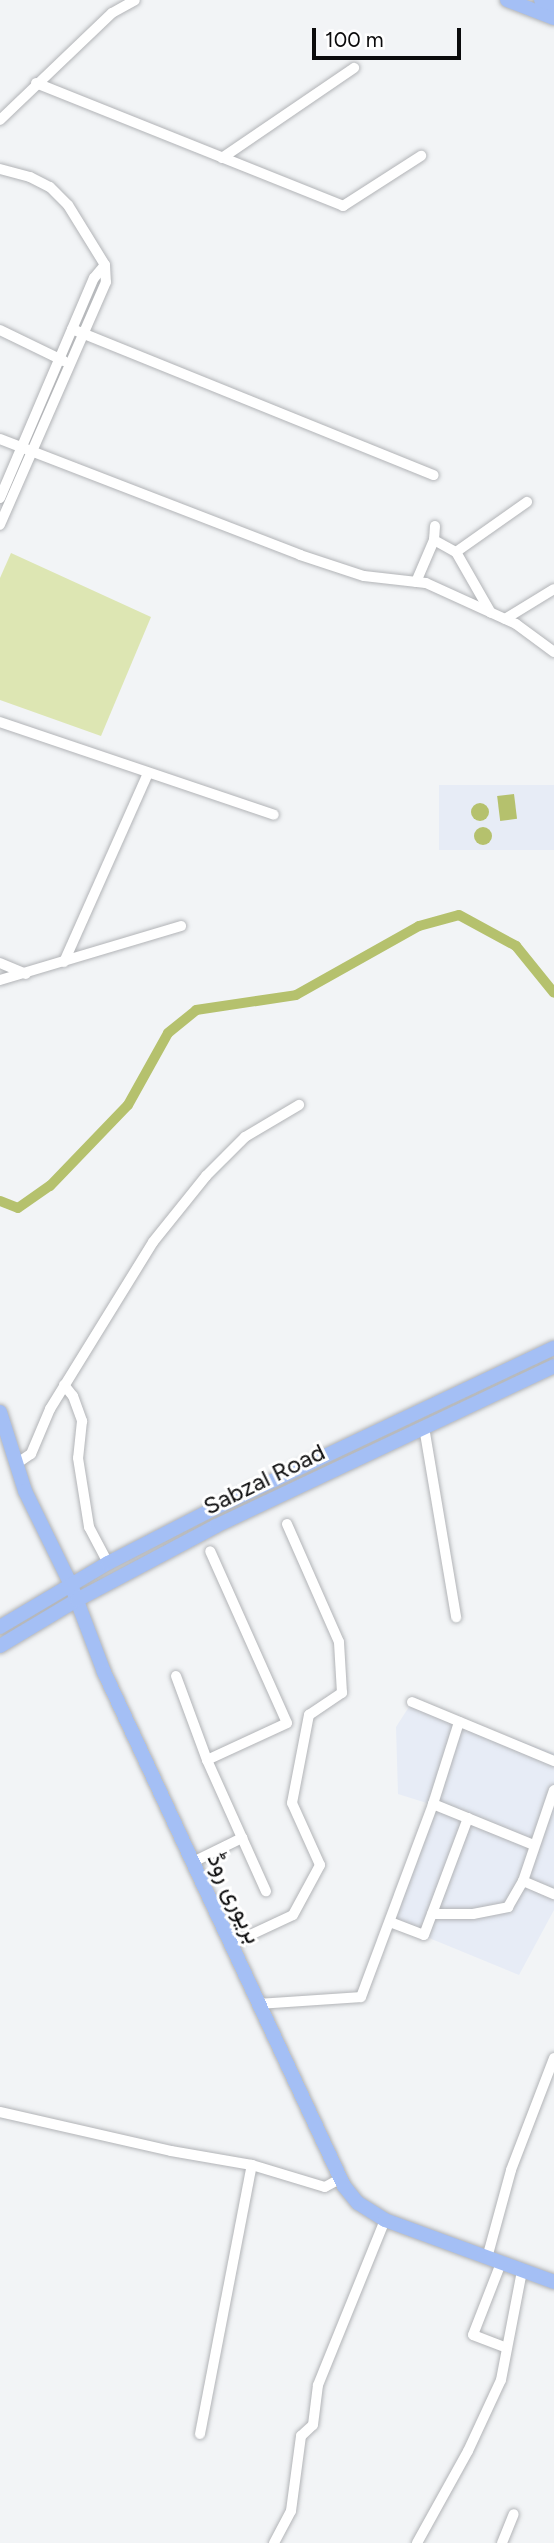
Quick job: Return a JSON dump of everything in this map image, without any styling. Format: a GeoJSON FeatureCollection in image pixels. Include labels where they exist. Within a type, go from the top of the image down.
{"type":"FeatureCollection","features":[{"type":"Feature","properties":{"kind":"main road"},"geometry":{"type":"LineString","coordinates":[[507,0],[554,18]]}},
{"type":"Feature","properties":{"kind":"main road"},"geometry":{"type":"LineString","coordinates":[[541,0],[554,5]]}},
{"type":"Feature","properties":{"kind":"main road","name":"Sabzal Road"},"geometry":{"type":"LineString","coordinates":[[0,1627],[108,1563],[213,1509],[554,1348]]}},
{"type":"Feature","properties":{"kind":"main road","name":"Sabzal Road"},"geometry":{"type":"LineString","coordinates":[[0,1646],[77,1600],[216,1526],[554,1366]]}},
{"type":"Feature","properties":{"kind":"main road","name":"بریوری روڈ"},"geometry":{"type":"LineString","coordinates":[[0,1412],[25,1491],[71,1585],[104,1672],[341,2178],[358,2203],[385,2220],[554,2282]]}},
{"type":"Feature","properties":{"kind":"main road"},"geometry":{"type":"LineString","coordinates":[[387,1427],[395,1441]]}},
{"type":"Feature","properties":{"kind":"street"},"geometry":{"type":"LineString","coordinates":[[0,120],[112,13],[135,0]]}},
{"type":"Feature","properties":{"kind":"street"},"geometry":{"type":"LineString","coordinates":[[222,158],[354,68]]}},
{"type":"Feature","properties":{"kind":"street"},"geometry":{"type":"LineString","coordinates":[[36,83],[343,206],[421,156]]}},
{"type":"Feature","properties":{"kind":"street"},"geometry":{"type":"LineString","coordinates":[[0,169],[30,177],[50,187],[68,205],[105,265],[106,282],[84,334],[65,361]]}},
{"type":"Feature","properties":{"kind":"street"},"geometry":{"type":"LineString","coordinates":[[0,524],[26,451],[65,361],[72,329],[94,278],[105,265]]}},
{"type":"Feature","properties":{"kind":"street"},"geometry":{"type":"LineString","coordinates":[[72,329],[434,475]]}},
{"type":"Feature","properties":{"kind":"street"},"geometry":{"type":"LineString","coordinates":[[0,330],[65,361]]}},
{"type":"Feature","properties":{"kind":"street"},"geometry":{"type":"LineString","coordinates":[[0,439],[300,555],[364,576],[416,582],[505,619],[554,652]]}},
{"type":"Feature","properties":{"kind":"street"},"geometry":{"type":"LineString","coordinates":[[0,498],[26,451]]}},
{"type":"Feature","properties":{"kind":"street"},"geometry":{"type":"LineString","coordinates":[[456,552],[527,502]]}},
{"type":"Feature","properties":{"kind":"street"},"geometry":{"type":"LineString","coordinates":[[416,582],[434,540],[435,526]]}},
{"type":"Feature","properties":{"kind":"street"},"geometry":{"type":"LineString","coordinates":[[434,540],[456,552],[491,613]]}},
{"type":"Feature","properties":{"kind":"street"},"geometry":{"type":"LineString","coordinates":[[505,619],[554,589]]}},
{"type":"Feature","properties":{"kind":"street"},"geometry":{"type":"LineString","coordinates":[[0,722],[274,816]]}},
{"type":"Feature","properties":{"kind":"street"},"geometry":{"type":"LineString","coordinates":[[64,962],[148,773]]}},
{"type":"Feature","properties":{"kind":"street"},"geometry":{"type":"LineString","coordinates":[[0,980],[181,926]]}},
{"type":"Feature","properties":{"kind":"street"},"geometry":{"type":"LineString","coordinates":[[0,963],[26,974]]}},
{"type":"Feature","properties":{"kind":"street"},"geometry":{"type":"LineString","coordinates":[[16,1464],[31,1454],[50,1409],[153,1242],[206,1176],[245,1137],[299,1105]]}},
{"type":"Feature","properties":{"kind":"street"},"geometry":{"type":"LineString","coordinates":[[64,1385],[73,1396],[82,1421],[78,1458],[89,1527],[108,1563]]}},
{"type":"Feature","properties":{"kind":"street"},"geometry":{"type":"LineString","coordinates":[[424,1427],[456,1617]]}},
{"type":"Feature","properties":{"kind":"street"},"geometry":{"type":"LineString","coordinates":[[231,1944],[293,1915],[320,1865],[292,1803],[309,1715],[342,1693],[339,1642],[287,1524]]}},
{"type":"Feature","properties":{"kind":"street"},"geometry":{"type":"LineString","coordinates":[[207,1760],[287,1723],[210,1551]]}},
{"type":"Feature","properties":{"kind":"street"},"geometry":{"type":"LineString","coordinates":[[176,1675],[207,1760],[266,1891]]}},
{"type":"Feature","properties":{"kind":"street"},"geometry":{"type":"LineString","coordinates":[[412,1702],[554,1760]]}},
{"type":"Feature","properties":{"kind":"street"},"geometry":{"type":"LineString","coordinates":[[260,2004],[362,1997],[433,1804],[459,1722]]}},
{"type":"Feature","properties":{"kind":"street"},"geometry":{"type":"LineString","coordinates":[[432,1914],[473,1914],[508,1907],[523,1881],[554,1790]]}},
{"type":"Feature","properties":{"kind":"street"},"geometry":{"type":"LineString","coordinates":[[433,1804],[534,1845]]}},
{"type":"Feature","properties":{"kind":"street"},"geometry":{"type":"LineString","coordinates":[[390,1922],[424,1935],[468,1818]]}},
{"type":"Feature","properties":{"kind":"street"},"geometry":{"type":"LineString","coordinates":[[193,1862],[242,1838]]}},
{"type":"Feature","properties":{"kind":"street"},"geometry":{"type":"LineString","coordinates":[[523,1881],[554,1894]]}},
{"type":"Feature","properties":{"kind":"street"},"geometry":{"type":"LineString","coordinates":[[507,2348],[473,2335],[494,2260],[512,2171],[554,2058]]}},
{"type":"Feature","properties":{"kind":"street"},"geometry":{"type":"LineString","coordinates":[[0,2112],[171,2151],[251,2165],[325,2187],[341,2178]]}},
{"type":"Feature","properties":{"kind":"street"},"geometry":{"type":"LineString","coordinates":[[200,2434],[251,2165]]}},
{"type":"Feature","properties":{"kind":"street"},"geometry":{"type":"LineString","coordinates":[[274,2543],[291,2511],[301,2436],[313,2425],[318,2385],[385,2220]]}},
{"type":"Feature","properties":{"kind":"street"},"geometry":{"type":"LineString","coordinates":[[417,2543],[468,2451],[501,2380],[522,2271]]}},
{"type":"Feature","properties":{"kind":"street"},"geometry":{"type":"LineString","coordinates":[[502,2543],[514,2514]]}},
{"type":"Feature","properties":{"kind":"shaded area"},"geometry":{"type":"Polygon","coordinates":[[[11,553],[151,617],[101,736],[0,700],[0,578],[11,553]]]}},
{"type":"Feature","properties":{"kind":"shaded area"},"geometry":{"type":"Polygon","coordinates":[[[439,785],[554,785],[554,850],[439,850],[439,785]]]}},
{"type":"Feature","properties":{"kind":"shaded area"},"geometry":{"type":"Polygon","coordinates":[[[514,794],[517,819],[500,821],[497,796],[514,794]]]}},
{"type":"Feature","properties":{"kind":"shaded area"},"geometry":{"type":"Polygon","coordinates":[[[476,803],[484,803],[489,812],[487,819],[476,821],[471,816],[471,808],[476,803]]]}},
{"type":"Feature","properties":{"kind":"shaded area"},"geometry":{"type":"Polygon","coordinates":[[[483,827],[491,832],[492,836],[487,844],[483,845],[475,840],[474,836],[479,828],[483,827]]]}},
{"type":"Feature","properties":{"kind":"shaded area"},"geometry":{"type":"Polygon","coordinates":[[[412,1702],[554,1753],[554,1910],[519,1975],[395,1924],[433,1805],[398,1794],[396,1727],[412,1702]]]}},
{"type":"Feature","properties":{"kind":"waterway"},"geometry":{"type":"LineString","coordinates":[[0,1201],[18,1208],[50,1186],[128,1105],[168,1033],[196,1010],[296,995],[419,926],[459,915],[516,946],[554,993]]}}]}
